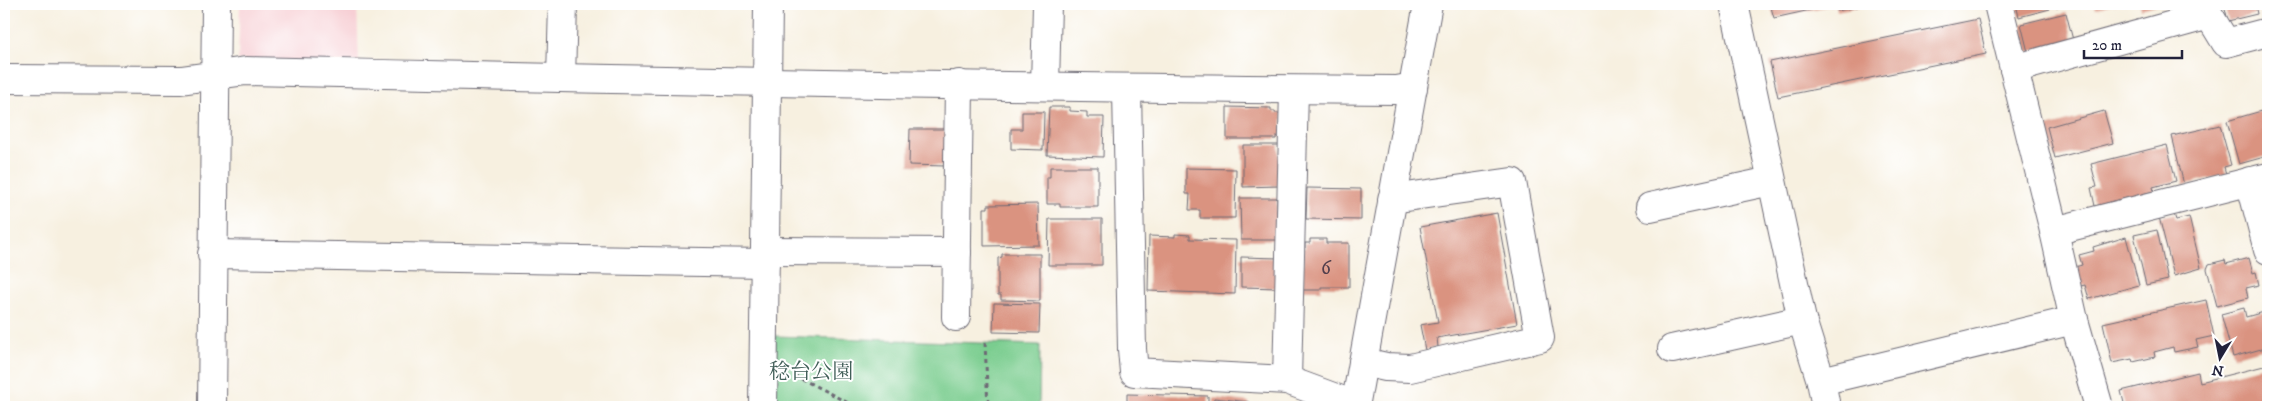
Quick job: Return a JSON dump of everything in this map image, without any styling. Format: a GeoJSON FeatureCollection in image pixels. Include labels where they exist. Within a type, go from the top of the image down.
{"type":"FeatureCollection","features":[{"type":"Feature","properties":{"kind":"street"},"geometry":{"type":"LineString","coordinates":[[212,407],[212,254],[216,4]]}},
{"type":"Feature","properties":{"kind":"street"},"geometry":{"type":"LineString","coordinates":[[561,78],[563,4]]}},
{"type":"Feature","properties":{"kind":"street"},"geometry":{"type":"LineString","coordinates":[[763,407],[768,4]]}},
{"type":"Feature","properties":{"kind":"street"},"geometry":{"type":"LineString","coordinates":[[1045,86],[1047,4]]}},
{"type":"Feature","properties":{"kind":"street"},"geometry":{"type":"LineString","coordinates":[[1127,90],[1134,372],[1287,380],[1356,405],[1428,4]]}},
{"type":"Feature","properties":{"kind":"street"},"geometry":{"type":"LineString","coordinates":[[1734,4],[1802,320],[1826,407]]}},
{"type":"Feature","properties":{"kind":"street"},"geometry":{"type":"LineString","coordinates":[[1998,4],[2074,320],[2099,407]]}},
{"type":"Feature","properties":{"kind":"street"},"geometry":{"type":"LineString","coordinates":[[2014,69],[2209,15],[2226,44],[2268,32]]}},
{"type":"Feature","properties":{"kind":"street"},"geometry":{"type":"LineString","coordinates":[[4,78],[181,80],[246,71],[767,82],[959,84],[1127,90],[1397,90],[1413,87]]}},
{"type":"Feature","properties":{"kind":"street"},"geometry":{"type":"LineString","coordinates":[[956,317],[959,84]]}},
{"type":"Feature","properties":{"kind":"street"},"geometry":{"type":"LineString","coordinates":[[1287,380],[1294,90]]}},
{"type":"Feature","properties":{"kind":"street"},"geometry":{"type":"LineString","coordinates":[[2054,231],[2259,179],[2268,250]]}},
{"type":"Feature","properties":{"kind":"street"},"geometry":{"type":"LineString","coordinates":[[1650,206],[1771,181]]}},
{"type":"Feature","properties":{"kind":"street"},"geometry":{"type":"LineString","coordinates":[[1363,362],[1386,367],[1410,368],[1540,338],[1512,182],[1392,198]]}},
{"type":"Feature","properties":{"kind":"street"},"geometry":{"type":"LineString","coordinates":[[212,254],[765,257],[957,252]]}},
{"type":"Feature","properties":{"kind":"street"},"geometry":{"type":"LineString","coordinates":[[1672,349],[1802,320]]}},
{"type":"Feature","properties":{"kind":"street"},"geometry":{"type":"LineString","coordinates":[[1820,381],[2074,320]]}},
{"type":"Feature","properties":{"kind":"path"},"geometry":{"type":"LineString","coordinates":[[986,343],[988,407]]}},
{"type":"Feature","properties":{"kind":"path"},"geometry":{"type":"LineString","coordinates":[[764,359],[856,407]]}},
{"type":"Feature","properties":{"kind":"shaded area"},"geometry":{"type":"Polygon","coordinates":[[[240,4],[357,4],[359,63],[238,60],[240,4]]]}},
{"type":"Feature","properties":{"kind":"green space","name":"稔台公園"},"geometry":{"type":"Polygon","coordinates":[[[775,336],[1040,345],[1039,407],[775,407],[775,336]]]}},
{"type":"Feature","properties":{"kind":"building"},"geometry":{"type":"Polygon","coordinates":[[[1770,4],[1833,4],[1833,5],[1774,18],[1770,4]]]}},
{"type":"Feature","properties":{"kind":"building"},"geometry":{"type":"Polygon","coordinates":[[[1836,4],[1866,4],[1866,5],[1837,11],[1836,4]]]}},
{"type":"Feature","properties":{"kind":"building"},"geometry":{"type":"Polygon","coordinates":[[[2016,4],[2048,4],[2050,9],[2019,17],[2016,4]]]}},
{"type":"Feature","properties":{"kind":"building"},"geometry":{"type":"Polygon","coordinates":[[[2055,4],[2070,4],[2056,8],[2055,4]]]}},
{"type":"Feature","properties":{"kind":"building"},"geometry":{"type":"Polygon","coordinates":[[[2094,4],[2116,4],[2096,9],[2094,4]]]}},
{"type":"Feature","properties":{"kind":"building"},"geometry":{"type":"Polygon","coordinates":[[[2140,4],[2159,4],[2141,9],[2140,4]]]}},
{"type":"Feature","properties":{"kind":"building"},"geometry":{"type":"Polygon","coordinates":[[[2224,4],[2255,4],[2257,14],[2228,21],[2224,4]]]}},
{"type":"Feature","properties":{"kind":"building"},"geometry":{"type":"Polygon","coordinates":[[[2066,13],[2073,40],[2028,52],[2021,24],[2066,13]]]}},
{"type":"Feature","properties":{"kind":"building"},"geometry":{"type":"Polygon","coordinates":[[[1978,19],[1986,54],[1778,97],[1770,62],[1978,19]]]}},
{"type":"Feature","properties":{"kind":"building"},"geometry":{"type":"Polygon","coordinates":[[[1049,107],[1070,107],[1070,111],[1087,112],[1087,117],[1104,117],[1103,157],[1047,155],[1049,107]]]}},
{"type":"Feature","properties":{"kind":"building"},"geometry":{"type":"Polygon","coordinates":[[[1227,107],[1271,108],[1271,111],[1275,111],[1275,113],[1282,113],[1282,137],[1276,136],[1276,139],[1227,139],[1227,107]]]}},
{"type":"Feature","properties":{"kind":"building"},"geometry":{"type":"Polygon","coordinates":[[[2268,109],[2268,156],[2239,164],[2227,121],[2268,109]]]}},
{"type":"Feature","properties":{"kind":"building"},"geometry":{"type":"Polygon","coordinates":[[[2104,111],[2113,143],[2055,158],[2047,127],[2104,111]]]}},
{"type":"Feature","properties":{"kind":"building"},"geometry":{"type":"Polygon","coordinates":[[[1022,112],[1044,112],[1043,150],[1011,149],[1011,129],[1022,129],[1022,112]]]}},
{"type":"Feature","properties":{"kind":"building"},"geometry":{"type":"Polygon","coordinates":[[[2220,125],[2231,165],[2224,167],[2226,174],[2184,185],[2172,136],[2220,125]]]}},
{"type":"Feature","properties":{"kind":"building"},"geometry":{"type":"Polygon","coordinates":[[[910,129],[946,129],[945,166],[909,165],[910,129]]]}},
{"type":"Feature","properties":{"kind":"building"},"geometry":{"type":"Polygon","coordinates":[[[1243,145],[1279,145],[1279,186],[1243,187],[1243,145]]]}},
{"type":"Feature","properties":{"kind":"building"},"geometry":{"type":"Polygon","coordinates":[[[2167,145],[2176,181],[2153,187],[2154,191],[2095,206],[2091,188],[2097,187],[2091,164],[2167,145]]]}},
{"type":"Feature","properties":{"kind":"building"},"geometry":{"type":"Polygon","coordinates":[[[1050,167],[1098,167],[1098,207],[1060,207],[1060,204],[1047,204],[1047,177],[1050,177],[1050,167]]]}},
{"type":"Feature","properties":{"kind":"building"},"geometry":{"type":"Polygon","coordinates":[[[1186,168],[1236,169],[1235,218],[1200,218],[1200,210],[1189,210],[1190,194],[1186,194],[1186,168]]]}},
{"type":"Feature","properties":{"kind":"building"},"geometry":{"type":"Polygon","coordinates":[[[1307,188],[1361,189],[1361,220],[1306,219],[1307,188]]]}},
{"type":"Feature","properties":{"kind":"building"},"geometry":{"type":"Polygon","coordinates":[[[1240,198],[1277,198],[1277,240],[1241,240],[1240,198]]]}},
{"type":"Feature","properties":{"kind":"building"},"geometry":{"type":"Polygon","coordinates":[[[1038,204],[1039,245],[984,246],[984,208],[988,208],[988,205],[1038,204]]]}},
{"type":"Feature","properties":{"kind":"building"},"geometry":{"type":"Polygon","coordinates":[[[1497,213],[1517,324],[1437,338],[1438,347],[1425,350],[1420,325],[1438,322],[1420,227],[1497,213]]]}},
{"type":"Feature","properties":{"kind":"building"},"geometry":{"type":"Polygon","coordinates":[[[2174,214],[2176,220],[2189,217],[2201,268],[2174,276],[2159,217],[2174,214]]]}},
{"type":"Feature","properties":{"kind":"building"},"geometry":{"type":"Polygon","coordinates":[[[1049,219],[1102,219],[1102,265],[1048,265],[1049,219]]]}},
{"type":"Feature","properties":{"kind":"building"},"geometry":{"type":"Polygon","coordinates":[[[2157,230],[2168,280],[2146,285],[2134,235],[2157,230]]]}},
{"type":"Feature","properties":{"kind":"building"},"geometry":{"type":"Polygon","coordinates":[[[1175,234],[1190,235],[1190,239],[1236,240],[1235,294],[1148,291],[1149,236],[1175,237],[1175,234]]]}},
{"type":"Feature","properties":{"kind":"building"},"geometry":{"type":"Polygon","coordinates":[[[2126,237],[2139,285],[2089,299],[2085,285],[2081,286],[2075,267],[2082,265],[2079,255],[2094,251],[2093,247],[2126,237]]]}},
{"type":"Feature","properties":{"kind":"building"},"geometry":{"type":"Polygon","coordinates":[[[1310,239],[1326,239],[1326,243],[1349,243],[1349,287],[1321,287],[1321,290],[1303,290],[1303,248],[1305,248],[1305,243],[1310,243],[1310,239]]]}},
{"type":"Feature","properties":{"kind":"building"},"geometry":{"type":"Polygon","coordinates":[[[1002,254],[1040,254],[1040,301],[1001,300],[1001,295],[998,295],[998,258],[1002,257],[1002,254]]]}},
{"type":"Feature","properties":{"kind":"building"},"geometry":{"type":"Polygon","coordinates":[[[1241,257],[1279,258],[1279,288],[1241,287],[1241,257]]]}},
{"type":"Feature","properties":{"kind":"building"},"geometry":{"type":"Polygon","coordinates":[[[2249,258],[2253,273],[2256,272],[2259,285],[2246,288],[2248,298],[2217,306],[2207,269],[2209,264],[2225,260],[2226,264],[2249,258]]]}},
{"type":"Feature","properties":{"kind":"building"},"geometry":{"type":"Polygon","coordinates":[[[2206,300],[2214,336],[2196,340],[2198,347],[2174,352],[2173,347],[2154,352],[2155,357],[2133,362],[2132,359],[2112,363],[2103,323],[2206,300]]]}},
{"type":"Feature","properties":{"kind":"building"},"geometry":{"type":"Polygon","coordinates":[[[994,303],[1040,304],[1039,333],[993,332],[994,303]]]}},
{"type":"Feature","properties":{"kind":"building"},"geometry":{"type":"Polygon","coordinates":[[[2244,308],[2246,317],[2264,312],[2268,327],[2268,347],[2233,357],[2221,314],[2244,308]]]}},
{"type":"Feature","properties":{"kind":"building"},"geometry":{"type":"Polygon","coordinates":[[[2268,365],[2268,407],[2125,407],[2121,391],[2198,372],[2200,382],[2268,365]]]}},
{"type":"Feature","properties":{"kind":"building"},"geometry":{"type":"Polygon","coordinates":[[[1127,394],[1208,396],[1208,407],[1127,407],[1127,394]]]}},
{"type":"Feature","properties":{"kind":"building"},"geometry":{"type":"Polygon","coordinates":[[[1214,398],[1249,402],[1249,407],[1213,407],[1214,398]]]}}]}
